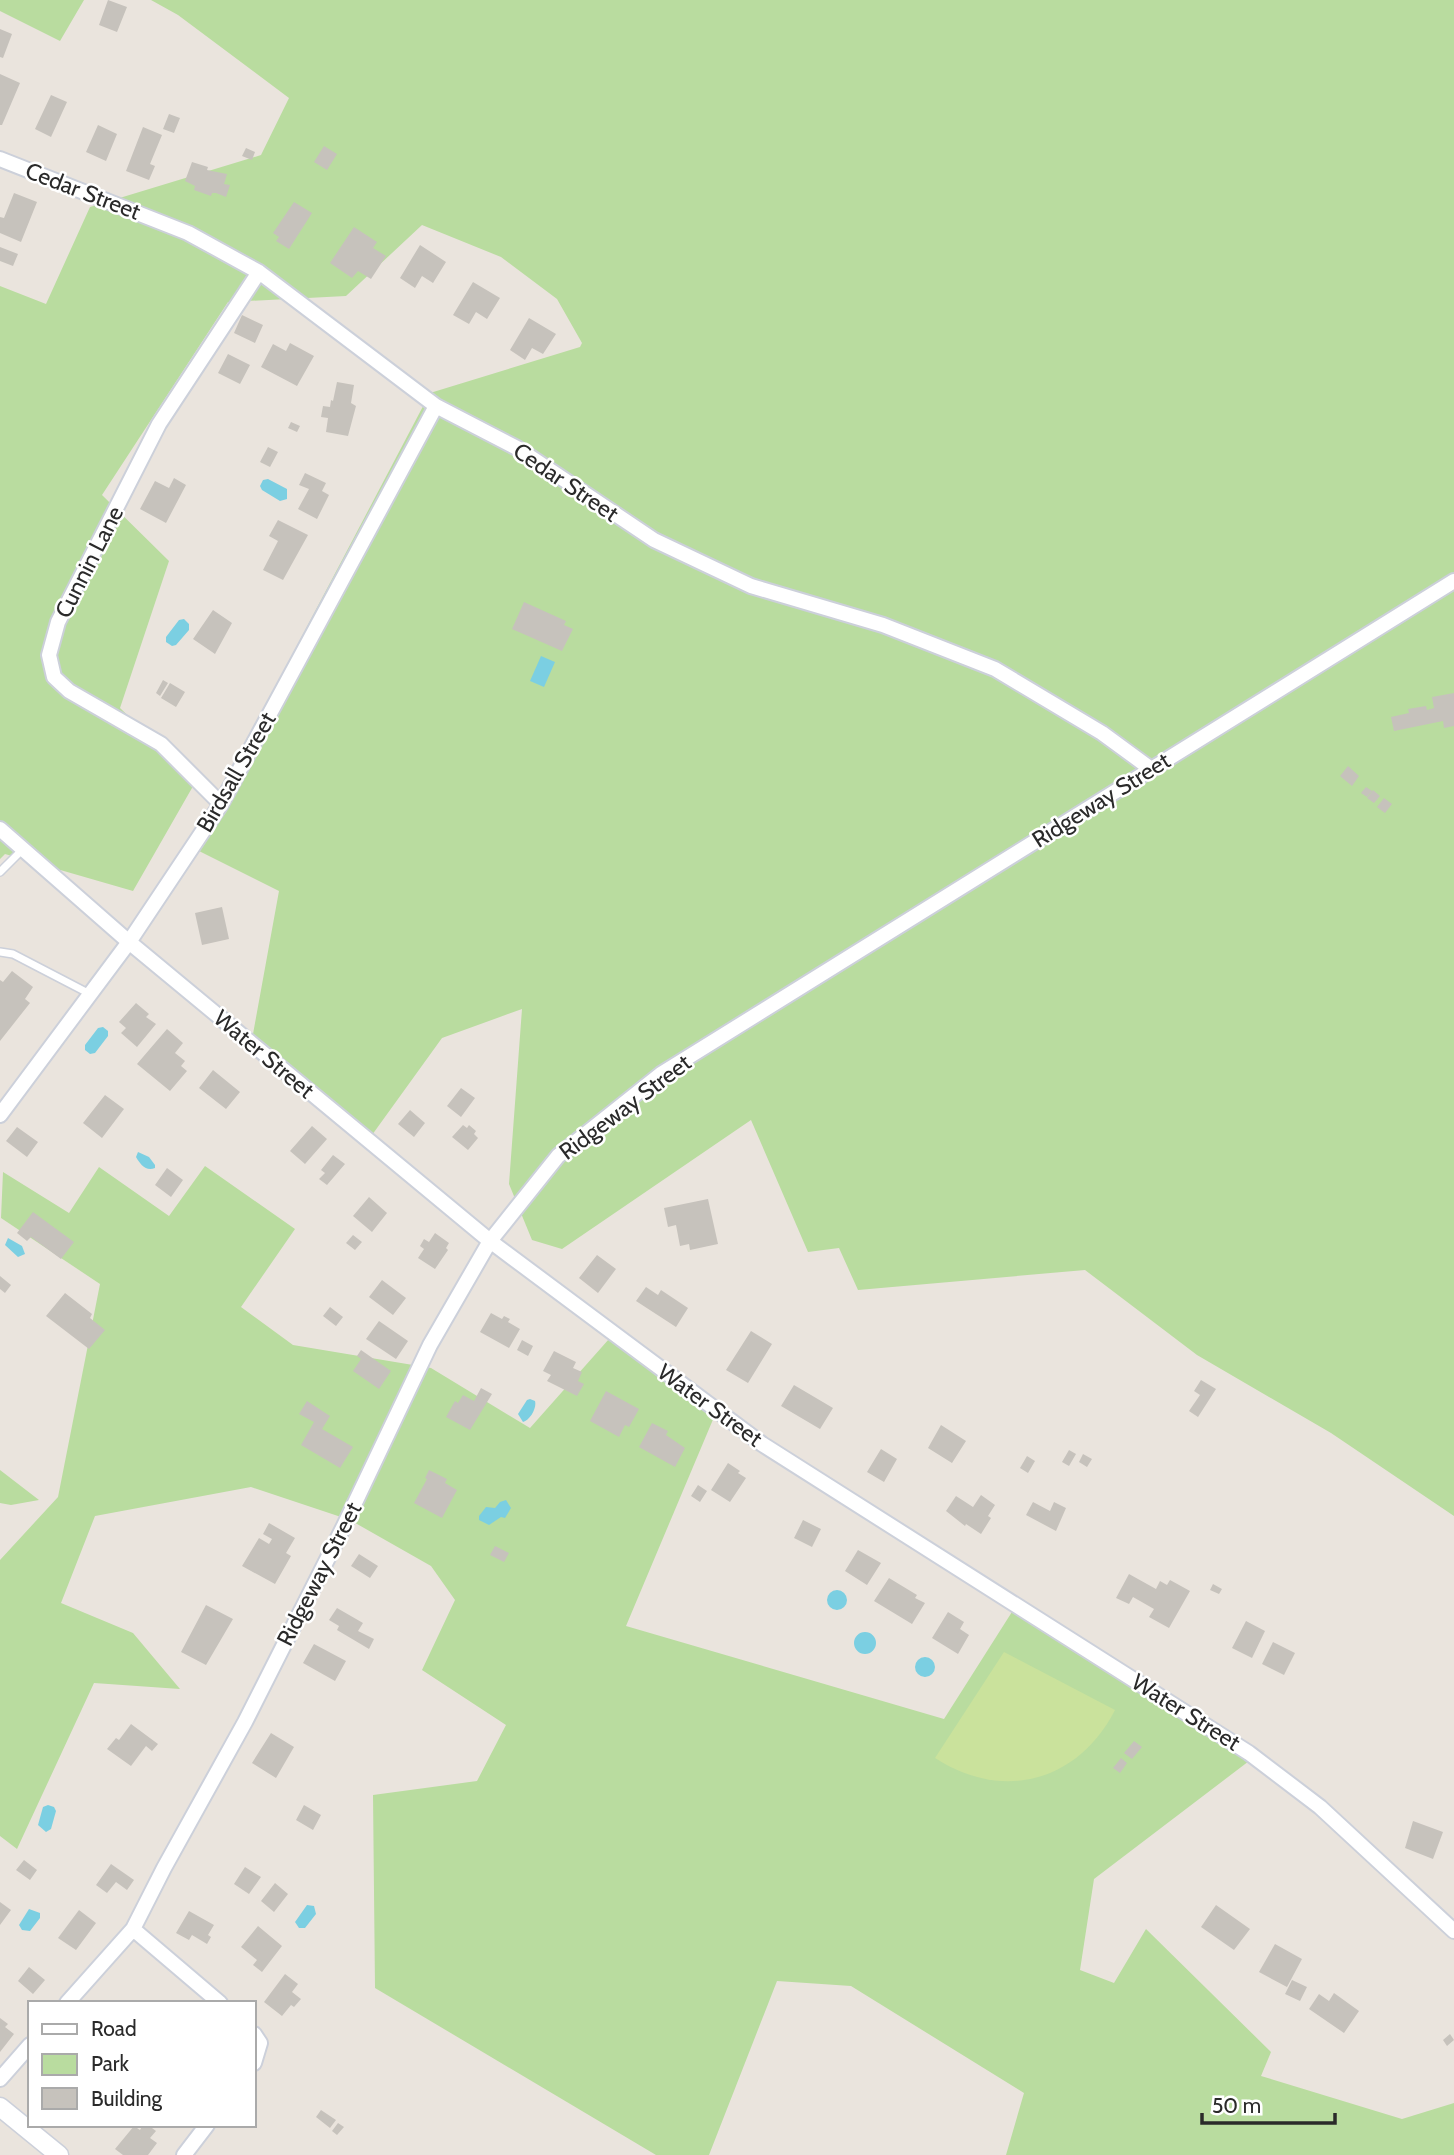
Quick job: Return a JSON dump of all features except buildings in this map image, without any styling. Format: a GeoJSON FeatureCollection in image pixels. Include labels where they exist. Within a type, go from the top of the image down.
{"type":"FeatureCollection","features":[{"type":"Feature","properties":{"kind":"street","name":"Cedar Street"},"geometry":{"type":"LineString","coordinates":[[0,159],[188,233],[259,272],[436,406],[517,448],[654,540],[751,586],[884,625],[995,669],[1102,733],[1151,769]]}},
{"type":"Feature","properties":{"kind":"street","name":"Cunnin Lane"},"geometry":{"type":"LineString","coordinates":[[221,804],[161,744],[69,691],[54,677],[48,655],[58,622],[159,424],[259,272]]}},
{"type":"Feature","properties":{"kind":"street","name":"Birdsall Street"},"geometry":{"type":"LineString","coordinates":[[0,1115],[130,942],[221,804],[436,406]]}},
{"type":"Feature","properties":{"kind":"street","name":"Ridgeway Street"},"geometry":{"type":"LineString","coordinates":[[69,2001],[133,1929],[163,1868],[245,1722],[343,1528],[430,1345],[490,1241],[558,1156],[661,1074],[1454,581]]}},
{"type":"Feature","properties":{"kind":"street","name":"Water Street"},"geometry":{"type":"LineString","coordinates":[[0,829],[130,942],[490,1241],[762,1444],[1249,1753],[1320,1807],[1454,1931]]}},
{"type":"Feature","properties":{"kind":"street"},"geometry":{"type":"LineString","coordinates":[[133,1929],[218,2001]]}},
{"type":"Feature","properties":{"kind":"street"},"geometry":{"type":"LineString","coordinates":[[256,2037],[260,2043],[256,2056]]}},
{"type":"Feature","properties":{"kind":"street"},"geometry":{"type":"LineString","coordinates":[[0,2079],[28,2047]]}},
{"type":"Feature","properties":{"kind":"street"},"geometry":{"type":"LineString","coordinates":[[0,2107],[59,2155]]}},
{"type":"Feature","properties":{"kind":"street"},"geometry":{"type":"LineString","coordinates":[[184,2155],[205,2127]]}},
{"type":"Feature","properties":{"kind":"lane"},"geometry":{"type":"LineString","coordinates":[[0,872],[23,849]]}},
{"type":"Feature","properties":{"kind":"lane"},"geometry":{"type":"LineString","coordinates":[[0,952],[13,954],[90,995]]}},
{"type":"Feature","properties":{"kind":"green space"},"geometry":{"type":"Polygon","coordinates":[[[0,0],[84,0],[60,41],[0,11],[0,0]]]}},
{"type":"Feature","properties":{"kind":"green space"},"geometry":{"type":"Polygon","coordinates":[[[151,0],[1454,0],[1454,1516],[1331,1433],[1197,1355],[1085,1270],[858,1290],[839,1248],[808,1252],[751,1120],[562,1249],[532,1240],[509,1184],[522,1009],[442,1038],[372,1135],[251,1045],[279,891],[191,847],[430,393],[580,347],[582,343],[557,299],[501,257],[422,225],[346,296],[228,302],[102,495],[169,561],[120,708],[196,781],[133,891],[5,854],[0,859],[0,286],[46,304],[90,207],[261,155],[289,98],[178,15],[151,0]]]}},
{"type":"Feature","properties":{"kind":"green space"},"geometry":{"type":"Polygon","coordinates":[[[205,1166],[295,1229],[241,1307],[293,1345],[431,1368],[530,1428],[609,1339],[717,1410],[626,1626],[944,1719],[1017,1604],[1253,1758],[1094,1879],[1080,1970],[1114,1983],[1146,1929],[1271,2052],[1261,2076],[1402,2119],[1454,2103],[1454,2155],[1006,2155],[1024,2093],[851,1986],[777,1981],[709,2155],[656,2155],[375,1988],[373,1795],[477,1781],[506,1725],[422,1670],[455,1600],[431,1566],[350,1520],[251,1487],[95,1516],[61,1603],[133,1633],[180,1689],[94,1683],[17,1849],[0,1836],[0,1560],[58,1497],[100,1284],[1,1218],[3,1172],[69,1213],[99,1167],[169,1216],[205,1166]]]}},
{"type":"Feature","properties":{"kind":"green space"},"geometry":{"type":"Polygon","coordinates":[[[0,1470],[39,1500],[11,1505],[0,1503],[0,1470]]]}},
{"type":"Feature","properties":{"kind":"green space"},"geometry":{"type":"Polygon","coordinates":[[[1004,1652],[1115,1710],[1099,1735],[1081,1754],[1060,1768],[1037,1778],[1012,1781],[987,1779],[961,1772],[935,1758],[1004,1652]]]}},
{"type":"Feature","properties":{"kind":"water"},"geometry":{"type":"Polygon","coordinates":[[[268,479],[287,489],[287,499],[280,501],[262,490],[260,486],[263,480],[268,479]]]}},
{"type":"Feature","properties":{"kind":"water"},"geometry":{"type":"Polygon","coordinates":[[[184,619],[189,624],[189,630],[172,646],[166,642],[166,637],[179,620],[184,619]]]}},
{"type":"Feature","properties":{"kind":"water"},"geometry":{"type":"Polygon","coordinates":[[[541,656],[555,662],[544,687],[530,681],[541,656]]]}},
{"type":"Feature","properties":{"kind":"water"},"geometry":{"type":"Polygon","coordinates":[[[103,1027],[108,1031],[108,1036],[95,1053],[90,1054],[85,1050],[85,1045],[98,1028],[103,1027]]]}},
{"type":"Feature","properties":{"kind":"water"},"geometry":{"type":"Polygon","coordinates":[[[138,1152],[149,1157],[155,1168],[149,1169],[141,1165],[136,1157],[138,1152]]]}},
{"type":"Feature","properties":{"kind":"water"},"geometry":{"type":"Polygon","coordinates":[[[8,1238],[22,1246],[25,1254],[18,1257],[5,1245],[8,1238]]]}},
{"type":"Feature","properties":{"kind":"water"},"geometry":{"type":"Polygon","coordinates":[[[530,1399],[535,1401],[535,1407],[523,1422],[518,1414],[530,1399]]]}},
{"type":"Feature","properties":{"kind":"water"},"geometry":{"type":"Polygon","coordinates":[[[506,1500],[511,1508],[505,1518],[501,1517],[489,1525],[479,1520],[486,1507],[495,1508],[506,1500]]]}},
{"type":"Feature","properties":{"kind":"water"},"geometry":{"type":"Polygon","coordinates":[[[837,1590],[844,1593],[847,1600],[844,1607],[837,1610],[830,1607],[827,1600],[830,1593],[837,1590]]]}},
{"type":"Feature","properties":{"kind":"water"},"geometry":{"type":"Polygon","coordinates":[[[865,1632],[873,1635],[876,1643],[873,1651],[865,1654],[857,1651],[854,1643],[857,1635],[865,1632]]]}},
{"type":"Feature","properties":{"kind":"water"},"geometry":{"type":"Polygon","coordinates":[[[925,1657],[932,1660],[935,1667],[932,1674],[925,1677],[918,1674],[915,1667],[918,1660],[925,1657]]]}},
{"type":"Feature","properties":{"kind":"water"},"geometry":{"type":"Polygon","coordinates":[[[48,1805],[56,1811],[51,1829],[46,1832],[38,1825],[43,1807],[48,1805]]]}},
{"type":"Feature","properties":{"kind":"water"},"geometry":{"type":"Polygon","coordinates":[[[307,1905],[314,1906],[316,1914],[305,1928],[299,1928],[295,1922],[307,1905]]]}},
{"type":"Feature","properties":{"kind":"water"},"geometry":{"type":"Polygon","coordinates":[[[29,1909],[40,1913],[40,1918],[30,1931],[22,1930],[19,1925],[29,1909]]]}}]}
